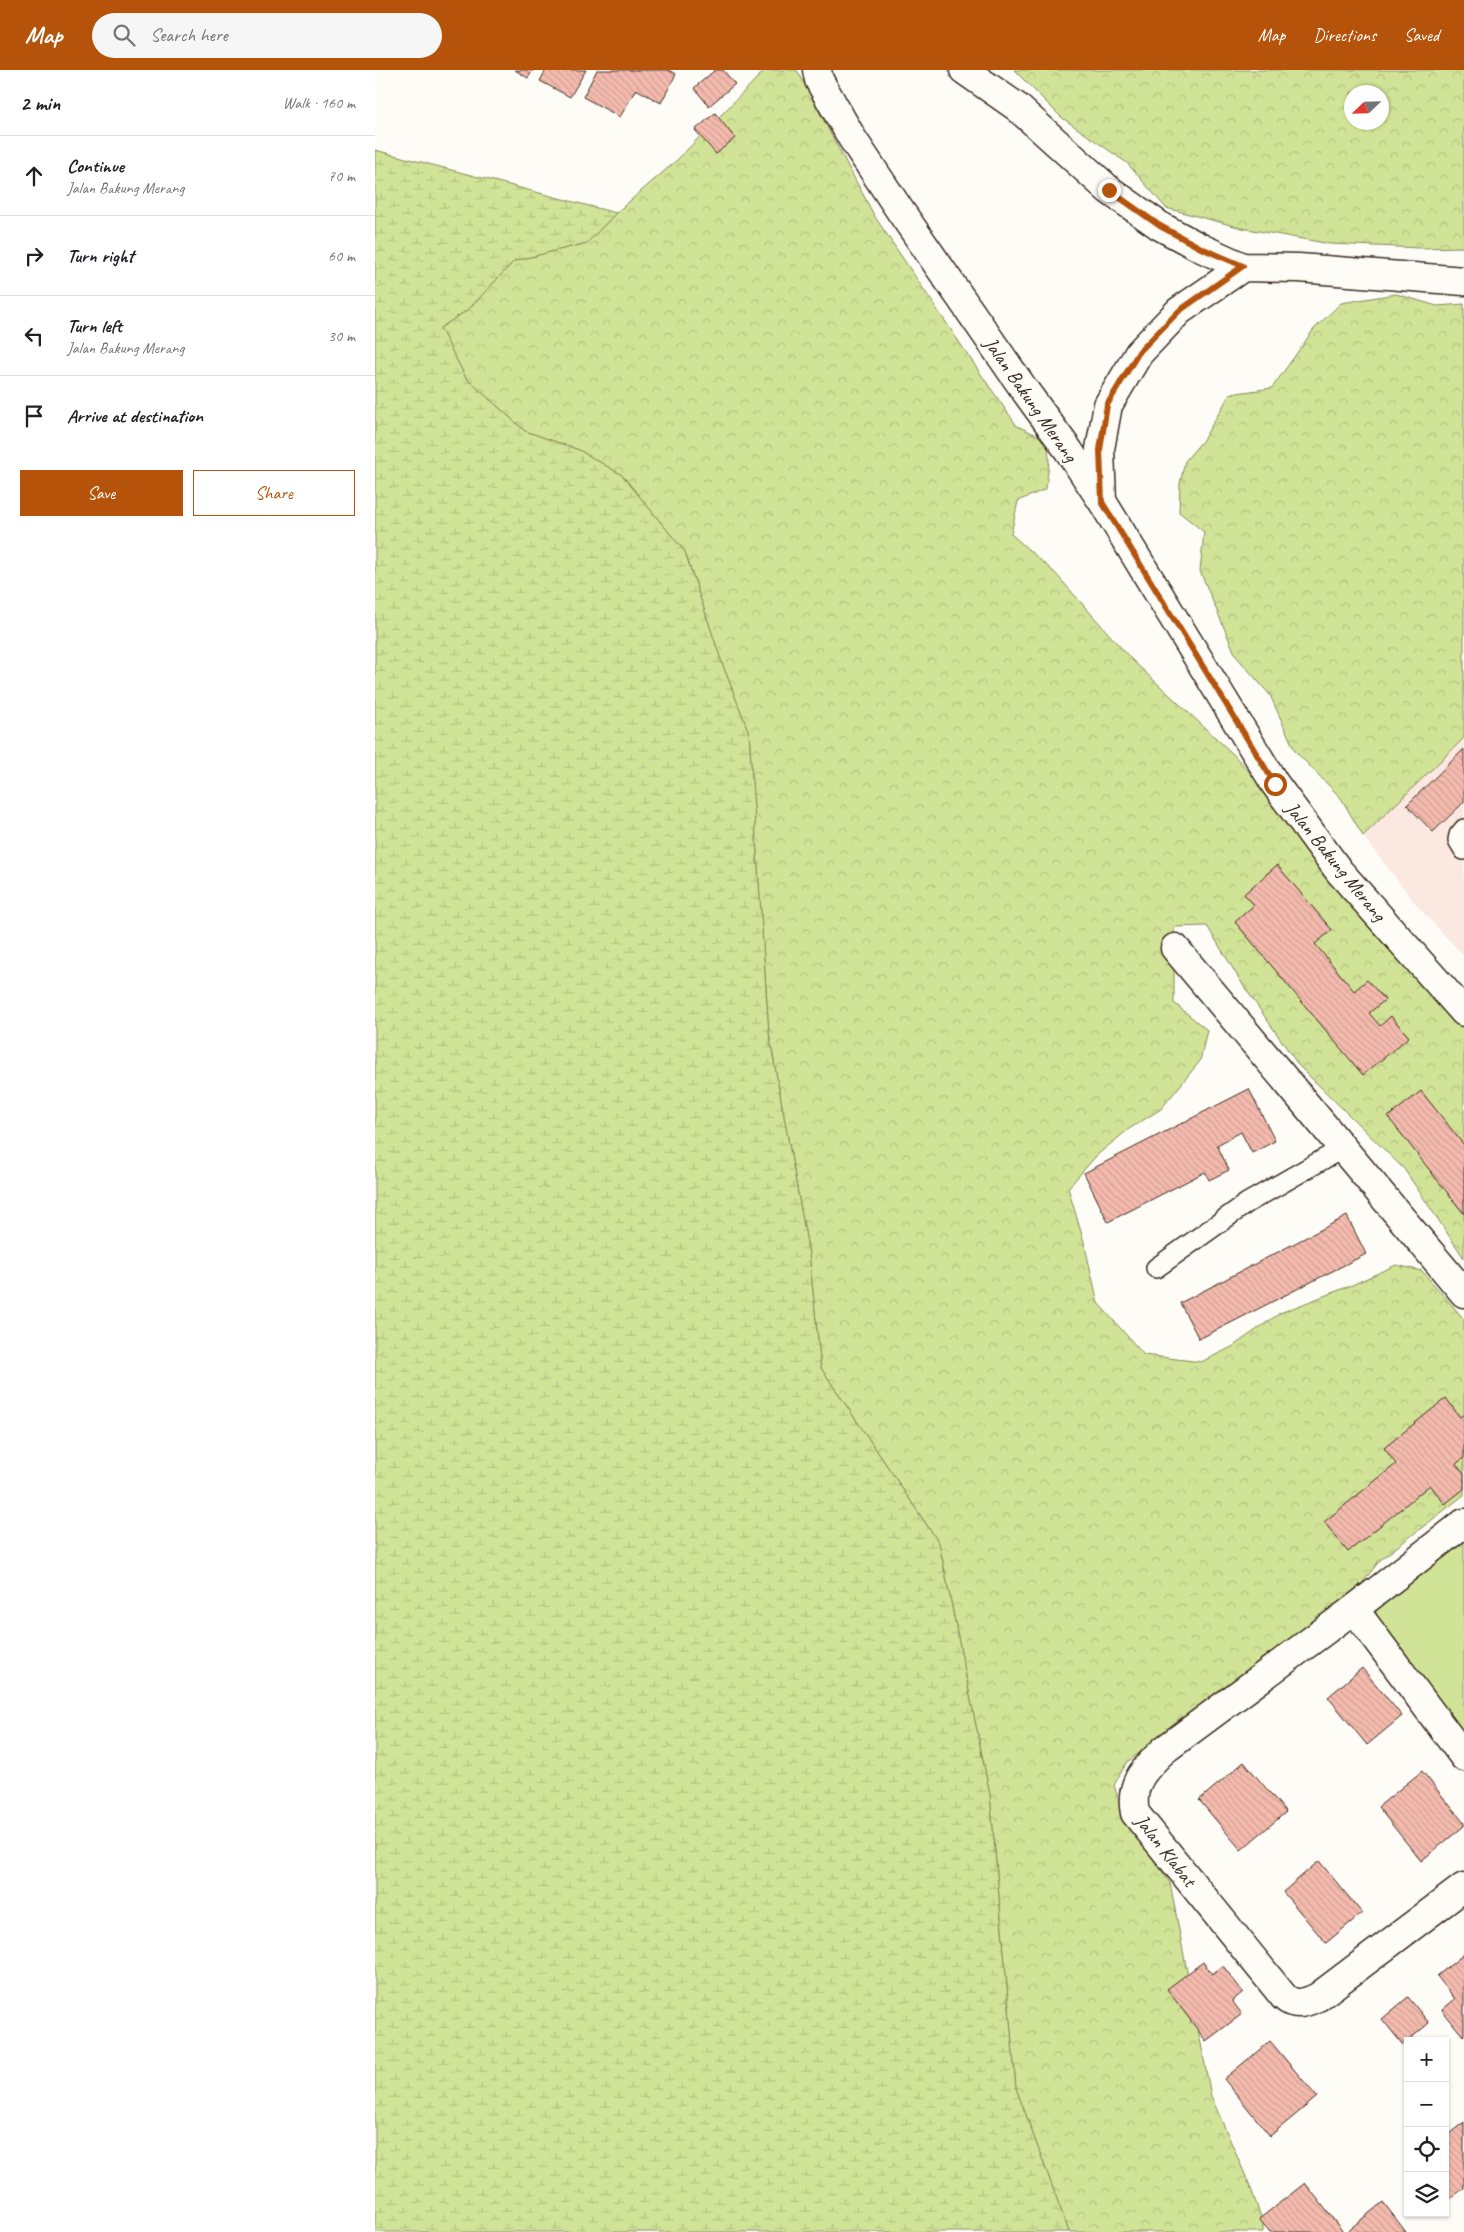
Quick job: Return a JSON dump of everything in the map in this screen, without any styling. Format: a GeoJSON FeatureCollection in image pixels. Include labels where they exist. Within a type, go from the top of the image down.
{"type":"FeatureCollection","features":[{"type":"Feature","properties":{"kind":"street","name":"Jalan Bakung Merang"},"geometry":{"type":"LineString","coordinates":[[817,70],[819,80],[852,138],[1102,502],[1275,784],[1339,870],[1464,1012]]}},
{"type":"Feature","properties":{"kind":"street"},"geometry":{"type":"LineString","coordinates":[[964,70],[1017,106],[1109,190],[1160,226],[1201,248],[1243,266],[1299,268],[1464,282]]}},
{"type":"Feature","properties":{"kind":"street"},"geometry":{"type":"LineString","coordinates":[[1102,502],[1100,450],[1107,405],[1139,352],[1179,311],[1243,266]]}},
{"type":"Feature","properties":{"kind":"street"},"geometry":{"type":"LineString","coordinates":[[1175,948],[1464,1293]]}},
{"type":"Feature","properties":{"kind":"street","name":"Jalan Klabat"},"geometry":{"type":"LineString","coordinates":[[1464,1523],[1354,1609],[1164,1750],[1149,1764],[1136,1784],[1132,1798],[1135,1813],[1284,1997],[1295,2004],[1318,1997],[1464,1887]]}},
{"type":"Feature","properties":{"kind":"street"},"geometry":{"type":"LineString","coordinates":[[1354,1609],[1464,1757]]}},
{"type":"Feature","properties":{"kind":"lane"},"geometry":{"type":"LineString","coordinates":[[1464,829],[1459,834],[1458,840],[1464,850]]}},
{"type":"Feature","properties":{"kind":"lane"},"geometry":{"type":"LineString","coordinates":[[1156,1268],[1247,1203],[1343,1148]]}},
{"type":"Feature","properties":{"kind":"shaded area"},"geometry":{"type":"Polygon","coordinates":[[[1464,738],[1464,956],[1419,908],[1363,836],[1464,738]]]}},
{"type":"Feature","properties":{"kind":"green space"},"geometry":{"type":"Polygon","coordinates":[[[765,70],[797,70],[875,217],[978,370],[1017,426],[1048,440],[1049,462],[1046,489],[1018,501],[1011,534],[1055,573],[1131,659],[1233,754],[1464,1008],[1464,1258],[1404,1169],[1299,1066],[1243,985],[1207,926],[1174,927],[1174,1003],[1207,1030],[1200,1061],[1161,1109],[1129,1129],[1097,1155],[1068,1188],[1084,1242],[1098,1303],[1144,1355],[1201,1362],[1232,1347],[1280,1313],[1352,1285],[1396,1265],[1422,1271],[1464,1319],[1464,1495],[1380,1560],[1353,1595],[1127,1762],[1114,1785],[1123,1815],[1170,1883],[1211,2096],[1250,2186],[1263,2223],[1263,2232],[1069,2232],[1016,2088],[990,1795],[939,1543],[821,1368],[809,1254],[769,1034],[749,733],[722,663],[685,552],[622,475],[579,450],[525,431],[466,378],[440,328],[469,309],[514,261],[587,243],[616,213],[677,160],[765,70]]]}},
{"type":"Feature","properties":{"kind":"green space"},"geometry":{"type":"Polygon","coordinates":[[[1014,70],[1464,70],[1464,247],[1420,248],[1330,244],[1242,228],[1166,208],[1127,163],[1061,117],[1014,70]]]}},
{"type":"Feature","properties":{"kind":"green space"},"geometry":{"type":"Polygon","coordinates":[[[375,150],[616,213],[587,243],[514,261],[469,309],[440,328],[466,378],[525,431],[579,450],[622,475],[685,552],[722,663],[749,733],[769,1034],[809,1254],[821,1368],[939,1543],[990,1795],[1016,2088],[1069,2232],[375,2232],[375,150]]]}},
{"type":"Feature","properties":{"kind":"green space"},"geometry":{"type":"Polygon","coordinates":[[[1396,294],[1437,306],[1464,304],[1464,738],[1363,836],[1341,798],[1295,751],[1270,695],[1236,656],[1200,571],[1204,532],[1179,512],[1180,484],[1185,461],[1203,440],[1230,394],[1272,388],[1314,329],[1341,303],[1396,294]]]}},
{"type":"Feature","properties":{"kind":"green space"},"geometry":{"type":"Polygon","coordinates":[[[1464,1539],[1464,1736],[1376,1616],[1376,1608],[1464,1539]]]}},
{"type":"Feature","properties":{"kind":"building"},"geometry":{"type":"Polygon","coordinates":[[[515,70],[533,70],[528,78],[515,70]]]}},
{"type":"Feature","properties":{"kind":"building"},"geometry":{"type":"Polygon","coordinates":[[[546,70],[586,70],[570,97],[540,81],[546,70]]]}},
{"type":"Feature","properties":{"kind":"building"},"geometry":{"type":"Polygon","coordinates":[[[597,70],[668,70],[676,74],[661,103],[636,89],[620,117],[583,97],[597,70]]]}},
{"type":"Feature","properties":{"kind":"building"},"geometry":{"type":"Polygon","coordinates":[[[715,70],[723,70],[735,84],[709,106],[694,88],[715,70]]]}},
{"type":"Feature","properties":{"kind":"building"},"geometry":{"type":"Polygon","coordinates":[[[715,113],[735,138],[716,154],[695,130],[715,113]]]}},
{"type":"Feature","properties":{"kind":"building"},"geometry":{"type":"Polygon","coordinates":[[[1464,749],[1464,802],[1433,832],[1407,805],[1464,749]]]}},
{"type":"Feature","properties":{"kind":"building"},"geometry":{"type":"Polygon","coordinates":[[[1277,865],[1332,930],[1315,944],[1354,991],[1367,980],[1385,1000],[1369,1013],[1380,1026],[1391,1016],[1409,1037],[1363,1075],[1235,922],[1254,905],[1244,894],[1277,865]]]}},
{"type":"Feature","properties":{"kind":"building"},"geometry":{"type":"Polygon","coordinates":[[[1249,1089],[1275,1141],[1252,1153],[1241,1132],[1217,1145],[1229,1170],[1209,1180],[1205,1172],[1108,1222],[1084,1173],[1249,1089]]]}},
{"type":"Feature","properties":{"kind":"building"},"geometry":{"type":"Polygon","coordinates":[[[1421,1091],[1464,1145],[1464,1214],[1388,1117],[1421,1091]]]}},
{"type":"Feature","properties":{"kind":"building"},"geometry":{"type":"Polygon","coordinates":[[[1347,1216],[1366,1254],[1199,1339],[1180,1303],[1347,1216]]]}},
{"type":"Feature","properties":{"kind":"building"},"geometry":{"type":"Polygon","coordinates":[[[1446,1398],[1460,1417],[1464,1414],[1464,1458],[1456,1464],[1464,1474],[1464,1489],[1445,1504],[1430,1485],[1348,1552],[1324,1522],[1396,1464],[1384,1448],[1446,1398]]]}},
{"type":"Feature","properties":{"kind":"building"},"geometry":{"type":"Polygon","coordinates":[[[1362,1668],[1402,1716],[1367,1745],[1328,1697],[1362,1668]]]}},
{"type":"Feature","properties":{"kind":"building"},"geometry":{"type":"Polygon","coordinates":[[[1244,1762],[1286,1812],[1241,1850],[1199,1800],[1244,1762]]]}},
{"type":"Feature","properties":{"kind":"building"},"geometry":{"type":"Polygon","coordinates":[[[1422,1771],[1464,1823],[1464,1826],[1421,1861],[1378,1807],[1422,1771]]]}},
{"type":"Feature","properties":{"kind":"building"},"geometry":{"type":"Polygon","coordinates":[[[1319,1861],[1362,1913],[1326,1943],[1283,1892],[1319,1861]]]}},
{"type":"Feature","properties":{"kind":"building"},"geometry":{"type":"Polygon","coordinates":[[[1464,1954],[1463,2036],[1442,2010],[1455,1999],[1437,1976],[1464,1954]]]}},
{"type":"Feature","properties":{"kind":"building"},"geometry":{"type":"Polygon","coordinates":[[[1203,1962],[1212,1974],[1223,1966],[1243,1992],[1232,2001],[1242,2014],[1206,2041],[1167,1989],[1203,1962]]]}},
{"type":"Feature","properties":{"kind":"building"},"geometry":{"type":"Polygon","coordinates":[[[1408,1997],[1429,2023],[1412,2037],[1404,2037],[1403,2045],[1382,2019],[1408,1997]]]}},
{"type":"Feature","properties":{"kind":"building"},"geometry":{"type":"Polygon","coordinates":[[[1270,2041],[1317,2097],[1270,2136],[1224,2079],[1270,2041]]]}},
{"type":"Feature","properties":{"kind":"building"},"geometry":{"type":"Polygon","coordinates":[[[1464,2122],[1464,2188],[1449,2200],[1449,2172],[1449,2134],[1464,2122]]]}},
{"type":"Feature","properties":{"kind":"building"},"geometry":{"type":"Polygon","coordinates":[[[1305,2183],[1343,2232],[1270,2232],[1259,2219],[1305,2183]]]}},
{"type":"Feature","properties":{"kind":"building"},"geometry":{"type":"Polygon","coordinates":[[[1383,2202],[1406,2232],[1346,2232],[1383,2202]]]}},
{"type":"Feature","properties":{"kind":"route"},"geometry":{"type":"LineString","coordinates":[[1109,190],[1160,226],[1201,248],[1243,266],[1179,311],[1139,352],[1107,405],[1100,450],[1102,502],[1275,784]]}}]}
